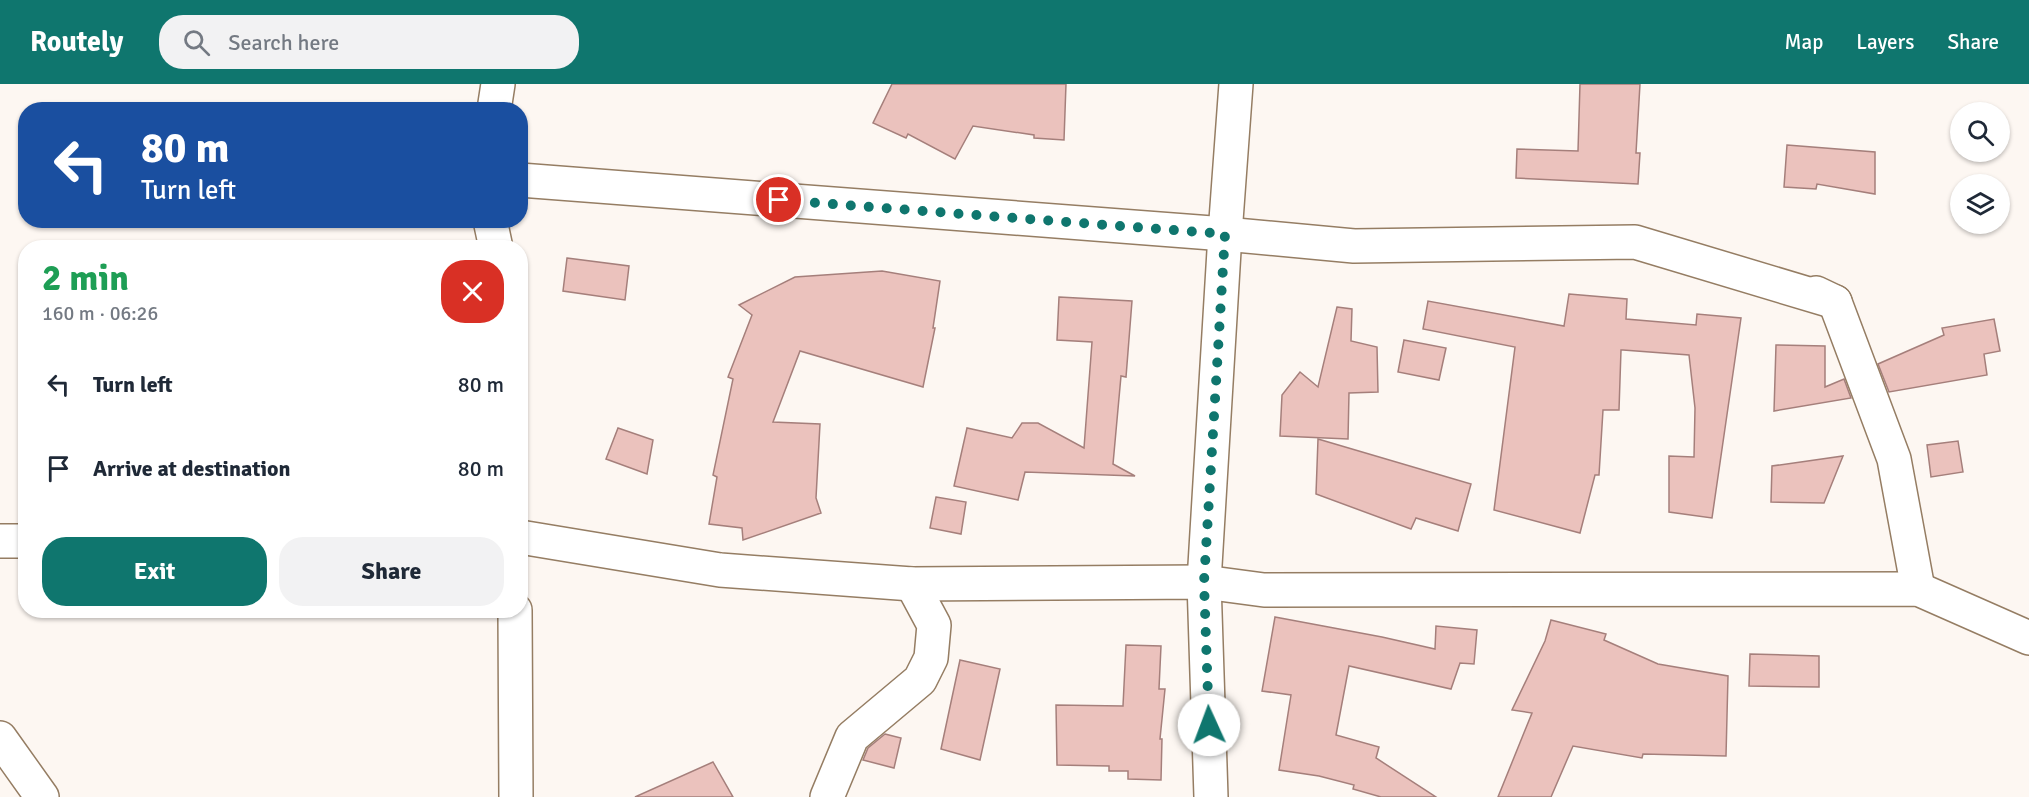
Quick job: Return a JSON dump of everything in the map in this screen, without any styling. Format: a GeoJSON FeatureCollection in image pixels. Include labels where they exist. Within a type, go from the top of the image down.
{"type":"FeatureCollection","features":[{"type":"Feature","properties":{"kind":"street"},"geometry":{"type":"LineString","coordinates":[[495,102],[498,84]]}},
{"type":"Feature","properties":{"kind":"street"},"geometry":{"type":"LineString","coordinates":[[1211,797],[1204,582],[1236,84]]}},
{"type":"Feature","properties":{"kind":"street"},"geometry":{"type":"LineString","coordinates":[[528,181],[1354,246],[1635,242],[1835,302]]}},
{"type":"Feature","properties":{"kind":"street"},"geometry":{"type":"LineString","coordinates":[[1777,274],[1835,302],[1894,459],[1918,589]]}},
{"type":"Feature","properties":{"kind":"street"},"geometry":{"type":"LineString","coordinates":[[528,538],[720,570],[912,584],[1204,582],[1264,590],[1918,589],[2029,638]]}},
{"type":"Feature","properties":{"kind":"street"},"geometry":{"type":"LineString","coordinates":[[0,541],[18,541]]}},
{"type":"Feature","properties":{"kind":"street"},"geometry":{"type":"LineString","coordinates":[[827,797],[852,737],[920,680],[931,658],[934,625],[912,584]]}},
{"type":"Feature","properties":{"kind":"street"},"geometry":{"type":"LineString","coordinates":[[515,618],[516,797]]}},
{"type":"Feature","properties":{"kind":"street"},"geometry":{"type":"LineString","coordinates":[[0,738],[42,797]]}},
{"type":"Feature","properties":{"kind":"building"},"geometry":{"type":"Polygon","coordinates":[[[892,84],[1066,84],[1064,140],[1034,138],[1034,135],[973,126],[955,159],[908,134],[906,138],[873,123],[892,84]]]}},
{"type":"Feature","properties":{"kind":"building"},"geometry":{"type":"Polygon","coordinates":[[[1580,84],[1640,84],[1636,153],[1640,153],[1638,184],[1516,178],[1517,149],[1578,151],[1580,84]]]}},
{"type":"Feature","properties":{"kind":"building"},"geometry":{"type":"Polygon","coordinates":[[[1787,145],[1875,152],[1875,194],[1817,184],[1816,189],[1784,187],[1787,145]]]}},
{"type":"Feature","properties":{"kind":"building"},"geometry":{"type":"Polygon","coordinates":[[[567,258],[629,266],[625,300],[563,291],[567,258]]]}},
{"type":"Feature","properties":{"kind":"building"},"geometry":{"type":"Polygon","coordinates":[[[882,271],[940,281],[933,328],[935,328],[923,387],[800,351],[773,422],[820,424],[816,498],[821,513],[743,540],[742,528],[709,524],[717,477],[713,475],[733,379],[728,377],[752,315],[739,305],[795,277],[882,271]]]}},
{"type":"Feature","properties":{"kind":"building"},"geometry":{"type":"Polygon","coordinates":[[[1569,294],[1627,299],[1626,319],[1696,325],[1697,314],[1741,318],[1712,518],[1669,512],[1669,456],[1694,457],[1695,408],[1689,355],[1623,350],[1621,350],[1619,410],[1603,410],[1599,475],[1595,475],[1580,533],[1494,510],[1515,347],[1423,329],[1428,301],[1564,326],[1569,294]]]}},
{"type":"Feature","properties":{"kind":"building"},"geometry":{"type":"Polygon","coordinates":[[[1059,297],[1132,301],[1126,377],[1121,376],[1113,464],[1135,476],[1025,472],[1018,500],[954,486],[967,428],[1012,438],[1022,423],[1038,423],[1084,448],[1092,342],[1057,340],[1059,297]]]}},
{"type":"Feature","properties":{"kind":"building"},"geometry":{"type":"Polygon","coordinates":[[[1337,307],[1352,309],[1351,341],[1377,347],[1378,392],[1349,393],[1348,439],[1280,436],[1282,395],[1300,372],[1318,387],[1337,307]]]}},
{"type":"Feature","properties":{"kind":"building"},"geometry":{"type":"Polygon","coordinates":[[[1994,319],[2000,351],[1984,354],[1987,375],[1889,392],[1878,364],[1944,335],[1942,328],[1994,319]]]}},
{"type":"Feature","properties":{"kind":"building"},"geometry":{"type":"Polygon","coordinates":[[[1404,340],[1446,348],[1439,380],[1398,372],[1404,340]]]}},
{"type":"Feature","properties":{"kind":"building"},"geometry":{"type":"Polygon","coordinates":[[[1776,345],[1825,346],[1825,387],[1844,379],[1851,398],[1774,411],[1776,345]]]}},
{"type":"Feature","properties":{"kind":"building"},"geometry":{"type":"Polygon","coordinates":[[[618,428],[653,440],[647,474],[606,459],[618,428]]]}},
{"type":"Feature","properties":{"kind":"building"},"geometry":{"type":"Polygon","coordinates":[[[1318,439],[1471,484],[1458,531],[1416,518],[1411,529],[1316,494],[1318,439]]]}},
{"type":"Feature","properties":{"kind":"building"},"geometry":{"type":"Polygon","coordinates":[[[1958,441],[1963,472],[1931,477],[1927,445],[1958,441]]]}},
{"type":"Feature","properties":{"kind":"building"},"geometry":{"type":"Polygon","coordinates":[[[1843,456],[1824,503],[1771,502],[1772,466],[1843,456]]]}},
{"type":"Feature","properties":{"kind":"building"},"geometry":{"type":"Polygon","coordinates":[[[936,497],[966,502],[961,534],[930,528],[936,497]]]}},
{"type":"Feature","properties":{"kind":"building"},"geometry":{"type":"Polygon","coordinates":[[[1275,617],[1435,649],[1436,626],[1477,630],[1474,664],[1460,663],[1451,689],[1349,666],[1336,735],[1379,747],[1376,758],[1436,797],[1381,797],[1353,789],[1354,785],[1319,776],[1279,770],[1291,695],[1262,691],[1275,617]]]}},
{"type":"Feature","properties":{"kind":"building"},"geometry":{"type":"Polygon","coordinates":[[[1551,620],[1606,634],[1604,640],[1658,664],[1728,676],[1726,756],[1643,754],[1642,758],[1573,746],[1551,797],[1498,797],[1532,713],[1512,710],[1545,641],[1551,620]]]}},
{"type":"Feature","properties":{"kind":"building"},"geometry":{"type":"Polygon","coordinates":[[[1126,645],[1161,646],[1159,689],[1165,689],[1160,739],[1162,739],[1161,780],[1128,779],[1128,771],[1109,771],[1109,766],[1057,765],[1056,705],[1123,706],[1126,645]]]}},
{"type":"Feature","properties":{"kind":"building"},"geometry":{"type":"Polygon","coordinates":[[[1750,654],[1819,656],[1819,687],[1749,686],[1750,654]]]}},
{"type":"Feature","properties":{"kind":"building"},"geometry":{"type":"Polygon","coordinates":[[[960,660],[1000,669],[980,760],[941,749],[960,660]]]}},
{"type":"Feature","properties":{"kind":"building"},"geometry":{"type":"Polygon","coordinates":[[[885,734],[901,738],[894,768],[863,760],[868,748],[885,734]]]}},
{"type":"Feature","properties":{"kind":"building"},"geometry":{"type":"Polygon","coordinates":[[[713,762],[733,797],[635,797],[713,762]]]}},
{"type":"Feature","properties":{"kind":"route"},"geometry":{"type":"LineString","coordinates":[[779,200],[1225,234],[1204,582],[1209,725]]}}]}
